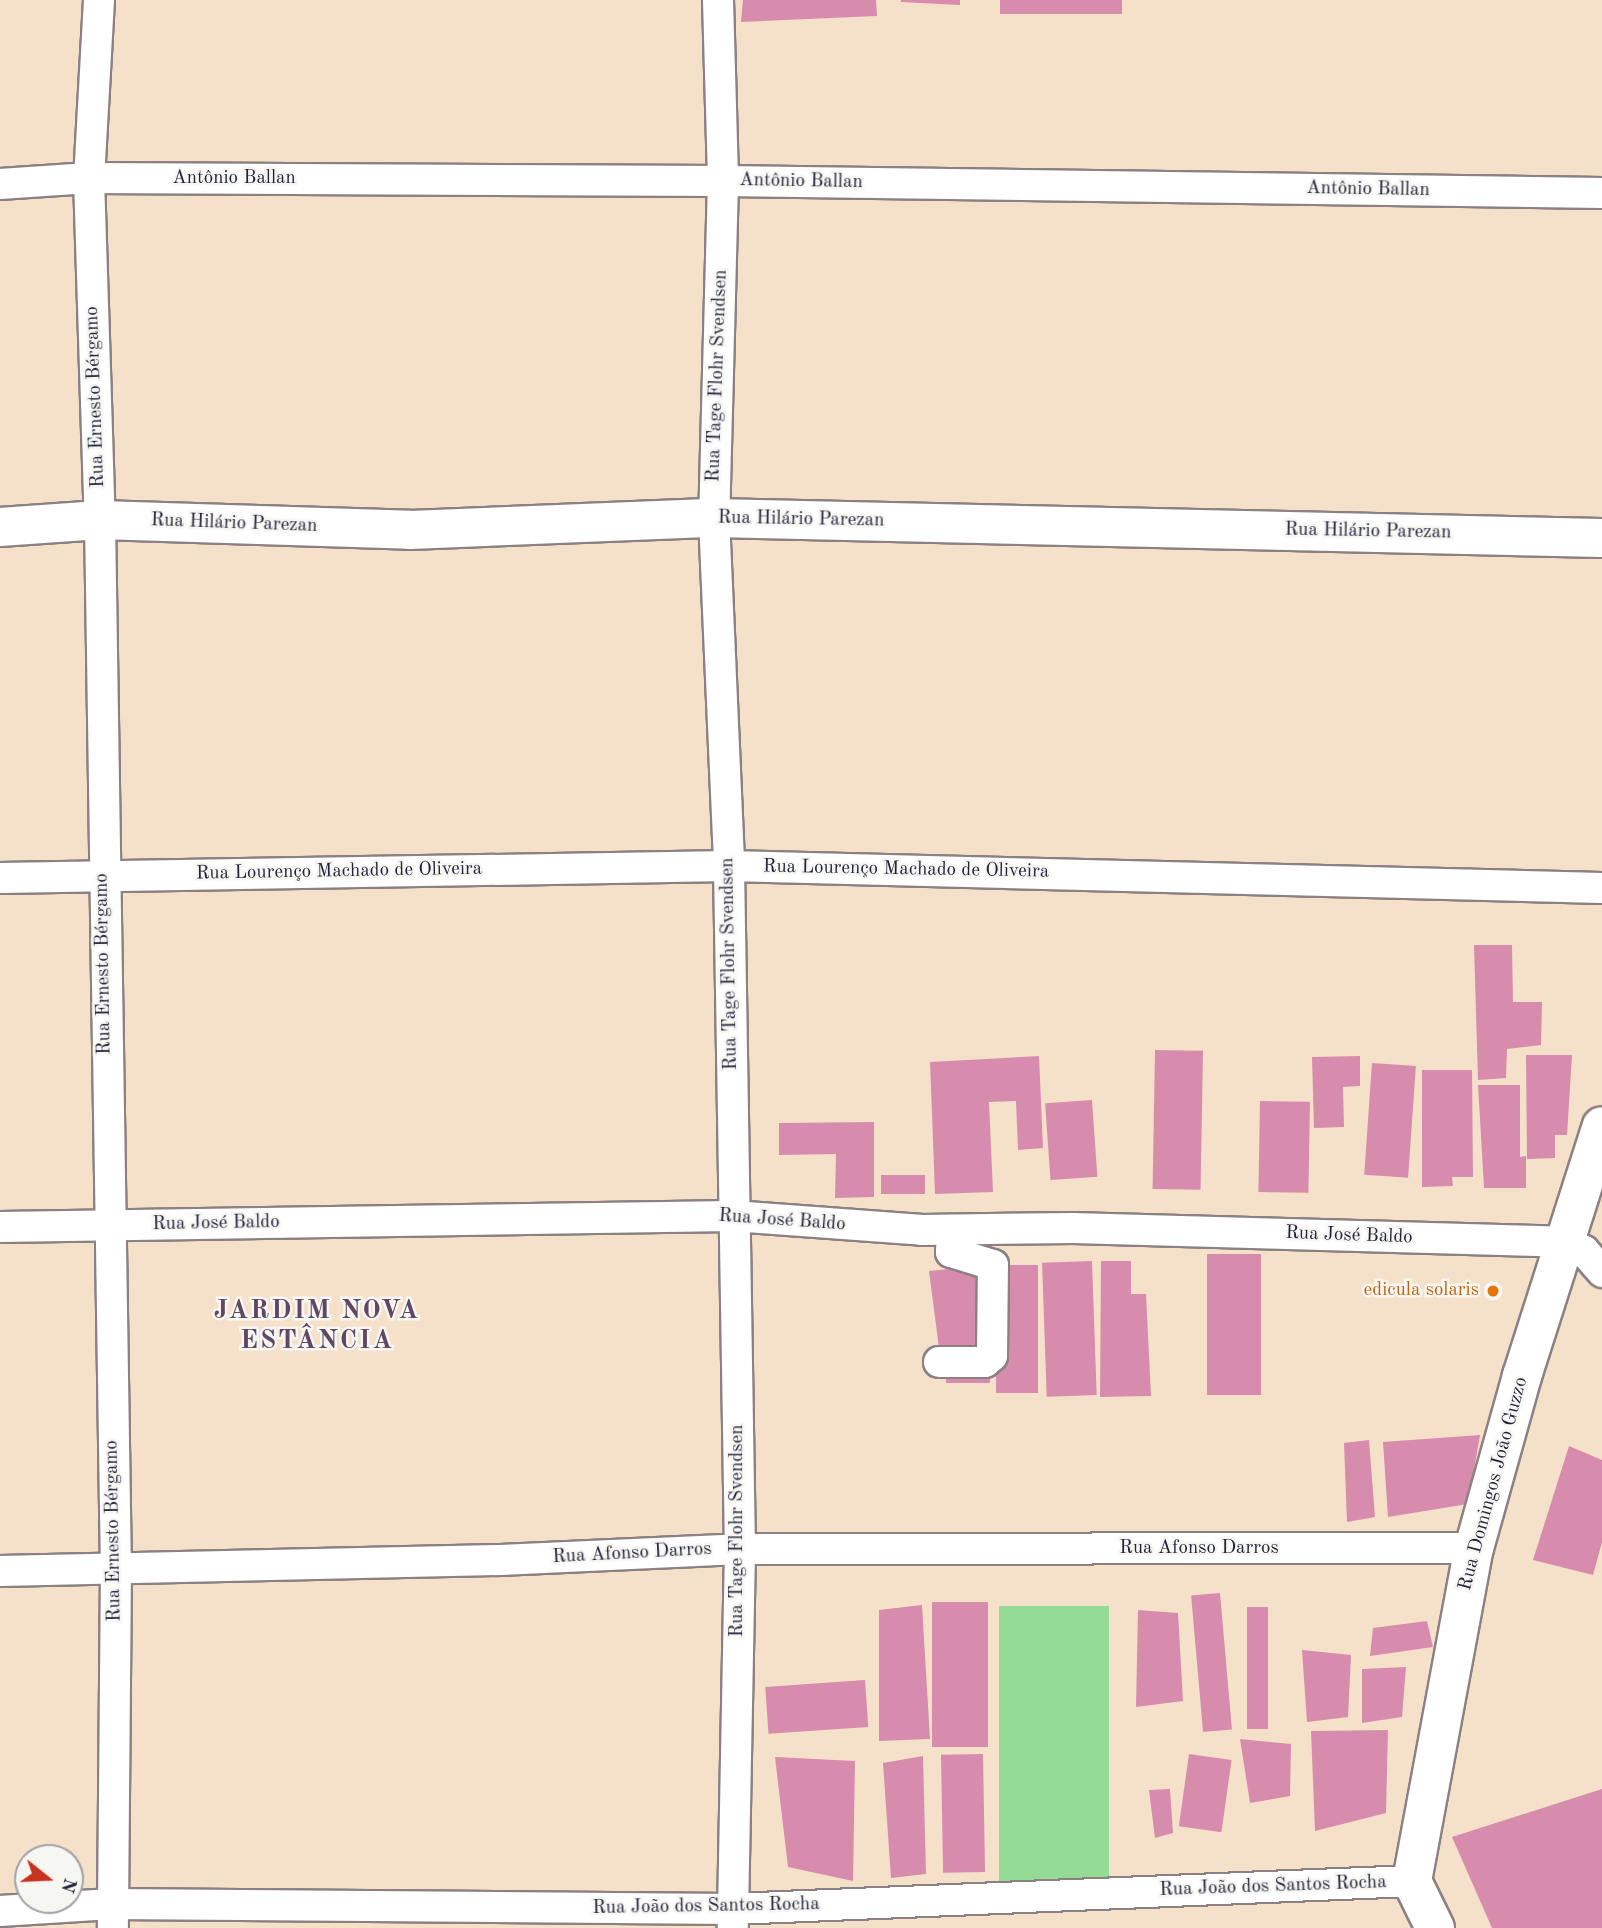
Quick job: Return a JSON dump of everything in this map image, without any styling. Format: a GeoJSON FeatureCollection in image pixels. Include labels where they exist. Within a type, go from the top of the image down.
{"type":"FeatureCollection","features":[{"type":"Feature","properties":{"kind":"street","name":"Rua Ernesto Bérgamo"},"geometry":{"type":"LineString","coordinates":[[99,0],[89,178],[100,520],[102,876],[116,1568],[112,1916]]}},
{"type":"Feature","properties":{"kind":"street","name":"Rua Tage Flohr Svendsen"},"geometry":{"type":"LineString","coordinates":[[718,0],[723,181],[714,518],[729,866],[740,1549],[733,1919]]}},
{"type":"Feature","properties":{"kind":"street","name":"Antônio Ballan"},"geometry":{"type":"LineString","coordinates":[[0,184],[89,178],[723,181],[1602,193]]}},
{"type":"Feature","properties":{"kind":"street","name":"Rua Hilário Parezan"},"geometry":{"type":"LineString","coordinates":[[0,527],[100,520],[410,530],[714,518],[1602,538]]}},
{"type":"Feature","properties":{"kind":"street","name":"Rua Lourenço Machado de Oliveira"},"geometry":{"type":"LineString","coordinates":[[0,878],[729,866],[1602,888]]}},
{"type":"Feature","properties":{"kind":"street","name":"Rua Domingos João Guzzo"},"geometry":{"type":"LineString","coordinates":[[1412,1881],[1474,1548],[1564,1242],[1602,1126]]}},
{"type":"Feature","properties":{"kind":"street","name":"Rua José Baldo"},"geometry":{"type":"LineString","coordinates":[[0,1227],[733,1216],[952,1231],[1073,1228],[1564,1242]]}},
{"type":"Feature","properties":{"kind":"street"},"geometry":{"type":"LineString","coordinates":[[939,1362],[985,1362],[992,1356],[993,1265],[951,1251],[952,1231]]}},
{"type":"Feature","properties":{"kind":"street"},"geometry":{"type":"LineString","coordinates":[[1564,1242],[1584,1251],[1602,1272]]}},
{"type":"Feature","properties":{"kind":"street","name":"Rua Afonso Darros"},"geometry":{"type":"LineString","coordinates":[[0,1571],[500,1560],[740,1549],[1474,1548]]}},
{"type":"Feature","properties":{"kind":"street"},"geometry":{"type":"LineString","coordinates":[[1412,1881],[1435,1928]]}},
{"type":"Feature","properties":{"kind":"street","name":"Rua João dos Santos Rocha"},"geometry":{"type":"LineString","coordinates":[[0,1911],[112,1916],[733,1919],[1412,1881]]}},
{"type":"Feature","properties":{"kind":"green space"},"geometry":{"type":"Polygon","coordinates":[[[999,1606],[1109,1606],[1109,1883],[999,1883],[999,1606]]]}},
{"type":"Feature","properties":{"kind":"building"},"geometry":{"type":"Polygon","coordinates":[[[743,0],[876,0],[877,16],[741,22],[743,0]]]}},
{"type":"Feature","properties":{"kind":"building"},"geometry":{"type":"Polygon","coordinates":[[[960,0],[960,5],[901,2],[960,0]]]}},
{"type":"Feature","properties":{"kind":"building"},"geometry":{"type":"Polygon","coordinates":[[[1000,0],[1122,0],[1122,14],[1000,14],[1000,0]]]}},
{"type":"Feature","properties":{"kind":"building"},"geometry":{"type":"Polygon","coordinates":[[[1474,945],[1512,945],[1513,1002],[1542,1002],[1541,1045],[1507,1049],[1506,1078],[1478,1080],[1474,945]]]}},
{"type":"Feature","properties":{"kind":"building"},"geometry":{"type":"Polygon","coordinates":[[[1155,1050],[1203,1051],[1201,1190],[1153,1189],[1155,1050]]]}},
{"type":"Feature","properties":{"kind":"building"},"geometry":{"type":"Polygon","coordinates":[[[1526,1055],[1572,1055],[1567,1135],[1555,1135],[1555,1158],[1527,1159],[1526,1055]]]}},
{"type":"Feature","properties":{"kind":"building"},"geometry":{"type":"Polygon","coordinates":[[[1039,1056],[1043,1148],[1018,1150],[1016,1101],[989,1102],[993,1192],[935,1194],[930,1062],[1039,1056]]]}},
{"type":"Feature","properties":{"kind":"building"},"geometry":{"type":"Polygon","coordinates":[[[1360,1056],[1360,1086],[1343,1087],[1344,1127],[1314,1128],[1312,1057],[1360,1056]]]}},
{"type":"Feature","properties":{"kind":"building"},"geometry":{"type":"Polygon","coordinates":[[[1372,1063],[1416,1066],[1408,1178],[1364,1175],[1372,1063]]]}},
{"type":"Feature","properties":{"kind":"building"},"geometry":{"type":"Polygon","coordinates":[[[1422,1070],[1472,1070],[1473,1177],[1452,1177],[1453,1186],[1422,1187],[1422,1070]]]}},
{"type":"Feature","properties":{"kind":"building"},"geometry":{"type":"Polygon","coordinates":[[[1478,1085],[1520,1085],[1520,1157],[1526,1156],[1526,1188],[1484,1188],[1478,1085]]]}},
{"type":"Feature","properties":{"kind":"building"},"geometry":{"type":"Polygon","coordinates":[[[1092,1100],[1097,1177],[1050,1180],[1045,1103],[1092,1100]]]}},
{"type":"Feature","properties":{"kind":"building"},"geometry":{"type":"Polygon","coordinates":[[[1260,1101],[1310,1102],[1308,1193],[1258,1192],[1260,1101]]]}},
{"type":"Feature","properties":{"kind":"building"},"geometry":{"type":"Polygon","coordinates":[[[874,1122],[874,1197],[835,1198],[836,1154],[779,1155],[779,1123],[874,1122]]]}},
{"type":"Feature","properties":{"kind":"building"},"geometry":{"type":"Polygon","coordinates":[[[881,1175],[925,1175],[925,1194],[881,1194],[881,1175]]]}},
{"type":"Feature","properties":{"kind":"building"},"geometry":{"type":"Polygon","coordinates":[[[1207,1254],[1261,1254],[1261,1395],[1207,1395],[1207,1254]]]}},
{"type":"Feature","properties":{"kind":"building"},"geometry":{"type":"Polygon","coordinates":[[[1092,1261],[1097,1395],[1047,1397],[1042,1263],[1092,1261]]]}},
{"type":"Feature","properties":{"kind":"building"},"geometry":{"type":"Polygon","coordinates":[[[1101,1261],[1131,1261],[1131,1294],[1146,1294],[1151,1396],[1100,1397],[1101,1261]]]}},
{"type":"Feature","properties":{"kind":"building"},"geometry":{"type":"Polygon","coordinates":[[[990,1265],[989,1356],[940,1356],[929,1271],[990,1265]]]}},
{"type":"Feature","properties":{"kind":"building"},"geometry":{"type":"Polygon","coordinates":[[[996,1265],[1038,1265],[1038,1393],[996,1393],[996,1265]]]}},
{"type":"Feature","properties":{"kind":"building"},"geometry":{"type":"Polygon","coordinates":[[[946,1367],[990,1367],[990,1383],[946,1383],[946,1367]]]}},
{"type":"Feature","properties":{"kind":"building"},"geometry":{"type":"Polygon","coordinates":[[[1480,1435],[1468,1504],[1388,1517],[1383,1442],[1480,1435]]]}},
{"type":"Feature","properties":{"kind":"building"},"geometry":{"type":"Polygon","coordinates":[[[1369,1440],[1375,1517],[1347,1522],[1344,1443],[1369,1440]]]}},
{"type":"Feature","properties":{"kind":"building"},"geometry":{"type":"Polygon","coordinates":[[[1569,1446],[1602,1460],[1602,1542],[1593,1575],[1533,1560],[1569,1446]]]}},
{"type":"Feature","properties":{"kind":"building"},"geometry":{"type":"Polygon","coordinates":[[[1220,1593],[1232,1729],[1203,1732],[1191,1596],[1220,1593]]]}},
{"type":"Feature","properties":{"kind":"building"},"geometry":{"type":"Polygon","coordinates":[[[932,1602],[988,1602],[988,1747],[932,1747],[932,1602]]]}},
{"type":"Feature","properties":{"kind":"building"},"geometry":{"type":"Polygon","coordinates":[[[922,1605],[930,1739],[879,1741],[879,1610],[922,1605]]]}},
{"type":"Feature","properties":{"kind":"building"},"geometry":{"type":"Polygon","coordinates":[[[1247,1607],[1268,1607],[1268,1729],[1247,1729],[1247,1607]]]}},
{"type":"Feature","properties":{"kind":"building"},"geometry":{"type":"Polygon","coordinates":[[[1138,1610],[1178,1613],[1183,1701],[1136,1707],[1138,1610]]]}},
{"type":"Feature","properties":{"kind":"building"},"geometry":{"type":"Polygon","coordinates":[[[1427,1621],[1433,1647],[1370,1656],[1373,1628],[1427,1621]]]}},
{"type":"Feature","properties":{"kind":"building"},"geometry":{"type":"Polygon","coordinates":[[[1302,1650],[1351,1655],[1348,1717],[1307,1722],[1302,1650]]]}},
{"type":"Feature","properties":{"kind":"building"},"geometry":{"type":"Polygon","coordinates":[[[1406,1667],[1402,1717],[1362,1723],[1362,1669],[1406,1667]]]}},
{"type":"Feature","properties":{"kind":"building"},"geometry":{"type":"Polygon","coordinates":[[[865,1680],[868,1727],[769,1734],[765,1687],[865,1680]]]}},
{"type":"Feature","properties":{"kind":"building"},"geometry":{"type":"Polygon","coordinates":[[[1388,1730],[1386,1813],[1315,1831],[1311,1731],[1388,1730]]]}},
{"type":"Feature","properties":{"kind":"building"},"geometry":{"type":"Polygon","coordinates":[[[1240,1739],[1291,1744],[1290,1796],[1250,1803],[1240,1739]]]}},
{"type":"Feature","properties":{"kind":"building"},"geometry":{"type":"Polygon","coordinates":[[[983,1754],[985,1872],[943,1873],[941,1755],[983,1754]]]}},
{"type":"Feature","properties":{"kind":"building"},"geometry":{"type":"Polygon","coordinates":[[[1189,1754],[1232,1760],[1221,1832],[1179,1826],[1189,1754]]]}},
{"type":"Feature","properties":{"kind":"building"},"geometry":{"type":"Polygon","coordinates":[[[923,1756],[926,1874],[891,1878],[883,1763],[923,1756]]]}},
{"type":"Feature","properties":{"kind":"building"},"geometry":{"type":"Polygon","coordinates":[[[775,1757],[855,1761],[853,1881],[788,1867],[775,1757]]]}},
{"type":"Feature","properties":{"kind":"building"},"geometry":{"type":"Polygon","coordinates":[[[1170,1789],[1173,1833],[1155,1838],[1149,1790],[1170,1789]]]}},
{"type":"Feature","properties":{"kind":"building"},"geometry":{"type":"Polygon","coordinates":[[[1602,1789],[1602,1928],[1492,1928],[1452,1837],[1602,1789]]]}},
{"type":"Feature","properties":{"kind":"place","name":"edicula solaris"},"geometry":{"type":"Point","coordinates":[1493,1291]}},
{"type":"Feature","properties":{"kind":"district","name":"JARDIM NOVA ESTÂNCIA"},"geometry":{"type":"Point","coordinates":[317,1327]}}]}
